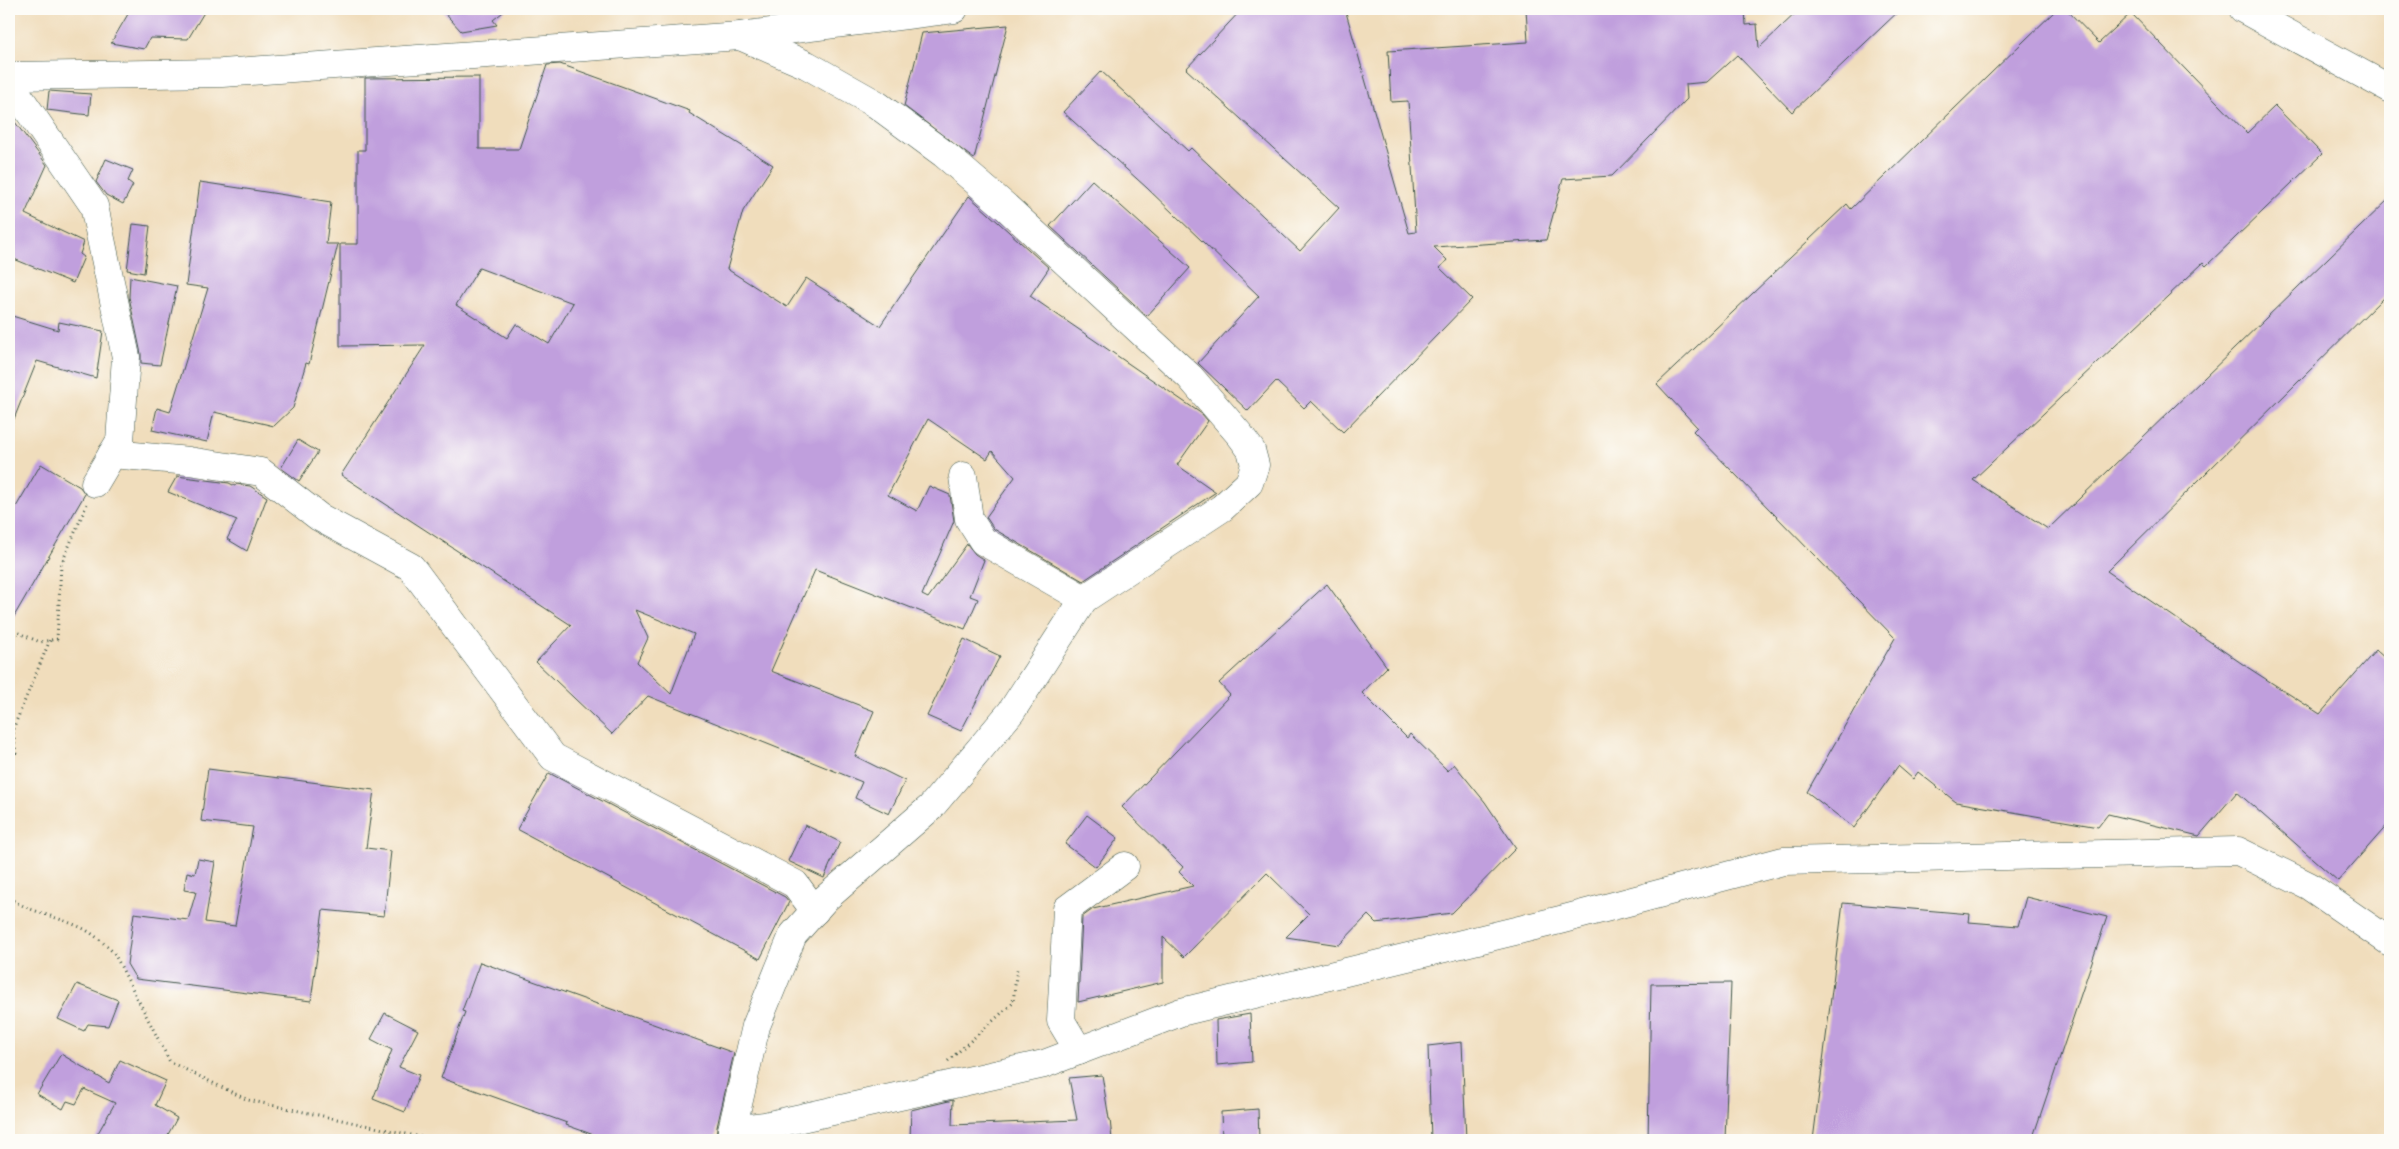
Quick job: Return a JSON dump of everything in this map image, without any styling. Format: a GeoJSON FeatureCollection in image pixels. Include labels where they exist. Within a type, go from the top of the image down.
{"type":"FeatureCollection","features":[{"type":"Feature","properties":{"kind":"street"},"geometry":{"type":"LineString","coordinates":[[9,76],[222,73],[740,36],[954,9]]}},
{"type":"Feature","properties":{"kind":"street"},"geometry":{"type":"LineString","coordinates":[[2243,9],[2390,89]]}},
{"type":"Feature","properties":{"kind":"street"},"geometry":{"type":"LineString","coordinates":[[740,36],[807,65],[876,104],[944,154],[1006,207],[1190,378],[1251,450],[1256,465],[1250,483],[1222,508],[1084,599],[1011,712],[931,807],[826,899],[793,935],[756,1026],[731,1135],[1044,1064],[1181,1012],[1550,922],[1783,861],[2238,851],[2309,886],[2390,942]]}},
{"type":"Feature","properties":{"kind":"street"},"geometry":{"type":"LineString","coordinates":[[9,82],[94,206],[126,358],[120,441],[96,483]]}},
{"type":"Feature","properties":{"kind":"street"},"geometry":{"type":"LineString","coordinates":[[112,454],[189,460],[261,472],[319,517],[411,567],[553,757],[795,884],[815,911]]}},
{"type":"Feature","properties":{"kind":"street"},"geometry":{"type":"LineString","coordinates":[[963,476],[969,519],[983,541],[1084,599]]}},
{"type":"Feature","properties":{"kind":"street"},"geometry":{"type":"LineString","coordinates":[[1079,1051],[1061,1021],[1067,909],[1126,866]]}},
{"type":"Feature","properties":{"kind":"path"},"geometry":{"type":"LineString","coordinates":[[9,629],[40,642],[57,639],[61,565],[96,483]]}},
{"type":"Feature","properties":{"kind":"path"},"geometry":{"type":"LineString","coordinates":[[9,761],[16,754],[13,729],[50,640]]}},
{"type":"Feature","properties":{"kind":"path"},"geometry":{"type":"LineString","coordinates":[[9,898],[44,915],[83,929],[100,940],[114,953],[170,1062],[248,1100],[435,1140]]}},
{"type":"Feature","properties":{"kind":"path"},"geometry":{"type":"LineString","coordinates":[[944,1087],[943,1065],[1013,1003],[1017,968]]}},
{"type":"Feature","properties":{"kind":"building"},"geometry":{"type":"Polygon","coordinates":[[[131,9],[206,9],[188,39],[150,38],[144,49],[111,43],[131,9]]]}},
{"type":"Feature","properties":{"kind":"building"},"geometry":{"type":"Polygon","coordinates":[[[441,9],[507,9],[493,20],[497,25],[461,31],[441,9]]]}},
{"type":"Feature","properties":{"kind":"building"},"geometry":{"type":"Polygon","coordinates":[[[1242,9],[1345,9],[1409,233],[1416,232],[1408,101],[1391,102],[1388,51],[1528,42],[1526,9],[1745,9],[1746,25],[1757,24],[1759,48],[1800,9],[1901,9],[1792,112],[1737,55],[1707,82],[1686,84],[1687,99],[1612,176],[1563,179],[1546,240],[1434,247],[1447,260],[1440,268],[1472,299],[1343,432],[1311,401],[1304,408],[1276,381],[1248,411],[1198,363],[1259,296],[1147,188],[1063,112],[1101,71],[1188,151],[1191,148],[1300,251],[1339,208],[1186,69],[1242,9]]]}},
{"type":"Feature","properties":{"kind":"building"},"geometry":{"type":"Polygon","coordinates":[[[2057,9],[2066,9],[2099,43],[2131,13],[2247,133],[2275,106],[2322,154],[2206,266],[2203,263],[1973,480],[2048,529],[2390,198],[2390,291],[2107,571],[2244,665],[2320,714],[2376,650],[2390,663],[2390,822],[2338,881],[2237,792],[2199,836],[2108,814],[2098,827],[1956,802],[1918,772],[1913,779],[1898,766],[1854,828],[1807,792],[1895,638],[1693,431],[1697,427],[1657,384],[1847,204],[1851,209],[2057,9]]]}},
{"type":"Feature","properties":{"kind":"building"},"geometry":{"type":"Polygon","coordinates":[[[1008,25],[974,159],[904,106],[922,33],[1008,25]]]}},
{"type":"Feature","properties":{"kind":"building"},"geometry":{"type":"Polygon","coordinates":[[[560,64],[690,111],[689,113],[773,165],[743,211],[727,269],[787,307],[806,278],[880,326],[969,196],[1049,268],[1030,296],[1202,414],[1208,421],[1177,465],[1216,492],[1083,581],[994,529],[986,517],[1015,477],[992,451],[987,459],[928,419],[888,495],[917,511],[929,486],[950,495],[954,521],[922,595],[928,598],[967,544],[975,554],[984,560],[970,596],[978,599],[965,629],[815,570],[771,671],[874,711],[855,756],[905,781],[889,814],[855,798],[862,782],[648,696],[612,734],[536,662],[571,625],[341,475],[425,345],[340,346],[340,244],[358,244],[358,150],[365,150],[365,78],[479,77],[479,149],[519,149],[547,65],[560,64]],[[479,268],[456,305],[507,338],[516,324],[549,344],[573,303],[479,268]],[[635,610],[648,638],[637,662],[671,694],[694,634],[635,610]]]}},
{"type":"Feature","properties":{"kind":"building"},"geometry":{"type":"Polygon","coordinates":[[[49,91],[91,94],[89,115],[47,110],[49,91]]]}},
{"type":"Feature","properties":{"kind":"building"},"geometry":{"type":"Polygon","coordinates":[[[9,114],[47,165],[25,214],[84,242],[80,254],[84,257],[73,283],[9,257],[9,114]]]}},
{"type":"Feature","properties":{"kind":"building"},"geometry":{"type":"Polygon","coordinates":[[[106,159],[133,170],[128,181],[133,185],[123,204],[106,195],[96,182],[106,159]]]}},
{"type":"Feature","properties":{"kind":"building"},"geometry":{"type":"Polygon","coordinates":[[[1092,180],[1190,268],[1147,316],[1050,226],[1092,180]]]}},
{"type":"Feature","properties":{"kind":"building"},"geometry":{"type":"Polygon","coordinates":[[[200,182],[331,202],[326,244],[338,244],[309,364],[306,363],[293,408],[274,426],[214,412],[207,442],[152,430],[157,408],[170,412],[208,288],[186,285],[200,182]]]}},
{"type":"Feature","properties":{"kind":"building"},"geometry":{"type":"Polygon","coordinates":[[[133,224],[150,226],[144,273],[127,270],[133,224]]]}},
{"type":"Feature","properties":{"kind":"building"},"geometry":{"type":"Polygon","coordinates":[[[130,277],[177,286],[160,365],[141,363],[141,354],[129,297],[130,277]]]}},
{"type":"Feature","properties":{"kind":"building"},"geometry":{"type":"Polygon","coordinates":[[[9,315],[58,330],[59,322],[103,331],[96,378],[37,361],[10,429],[9,315]]]}},
{"type":"Feature","properties":{"kind":"building"},"geometry":{"type":"Polygon","coordinates":[[[298,440],[318,452],[299,481],[281,468],[298,440]]]}},
{"type":"Feature","properties":{"kind":"building"},"geometry":{"type":"Polygon","coordinates":[[[41,464],[80,487],[85,494],[9,625],[9,519],[41,464]]]}},
{"type":"Feature","properties":{"kind":"building"},"geometry":{"type":"Polygon","coordinates":[[[177,476],[229,483],[235,486],[236,484],[250,486],[267,497],[247,551],[227,539],[237,520],[168,492],[177,476]]]}},
{"type":"Feature","properties":{"kind":"building"},"geometry":{"type":"Polygon","coordinates":[[[1327,584],[1387,667],[1362,693],[1407,738],[1410,734],[1448,771],[1454,764],[1485,802],[1516,848],[1452,913],[1376,923],[1368,915],[1339,945],[1286,937],[1309,914],[1267,873],[1184,957],[1163,937],[1163,982],[1078,1002],[1082,917],[1093,909],[1193,886],[1179,872],[1183,867],[1122,807],[1230,695],[1219,683],[1327,584]]]}},
{"type":"Feature","properties":{"kind":"building"},"geometry":{"type":"Polygon","coordinates":[[[964,639],[1000,656],[961,731],[927,716],[964,639]]]}},
{"type":"Feature","properties":{"kind":"building"},"geometry":{"type":"Polygon","coordinates":[[[208,769],[374,790],[366,848],[391,851],[384,916],[323,910],[311,1001],[136,979],[127,964],[134,913],[188,920],[196,892],[184,890],[187,872],[195,874],[198,859],[215,862],[205,922],[235,926],[253,827],[201,821],[208,769]]]}},
{"type":"Feature","properties":{"kind":"building"},"geometry":{"type":"Polygon","coordinates":[[[549,773],[785,897],[789,902],[760,959],[517,829],[549,773]]]}},
{"type":"Feature","properties":{"kind":"building"},"geometry":{"type":"Polygon","coordinates":[[[1087,815],[1118,838],[1096,867],[1065,844],[1087,815]]]}},
{"type":"Feature","properties":{"kind":"building"},"geometry":{"type":"Polygon","coordinates":[[[805,825],[840,842],[824,878],[788,861],[805,825]]]}},
{"type":"Feature","properties":{"kind":"building"},"geometry":{"type":"Polygon","coordinates":[[[2026,897],[2107,917],[2032,1140],[1813,1140],[1843,903],[1970,914],[1969,922],[2018,926],[2026,897]]]}},
{"type":"Feature","properties":{"kind":"building"},"geometry":{"type":"Polygon","coordinates":[[[480,962],[734,1053],[717,1127],[716,1140],[608,1140],[566,1125],[567,1123],[441,1078],[465,1012],[462,1011],[480,962]]]}},
{"type":"Feature","properties":{"kind":"building"},"geometry":{"type":"Polygon","coordinates":[[[1731,983],[1725,1140],[1648,1140],[1651,984],[1731,983]]]}},
{"type":"Feature","properties":{"kind":"building"},"geometry":{"type":"Polygon","coordinates":[[[77,984],[118,1000],[108,1026],[88,1024],[84,1031],[58,1019],[77,984]]]}},
{"type":"Feature","properties":{"kind":"building"},"geometry":{"type":"Polygon","coordinates":[[[385,1013],[418,1030],[399,1067],[419,1075],[405,1112],[373,1099],[392,1050],[371,1039],[385,1013]]]}},
{"type":"Feature","properties":{"kind":"building"},"geometry":{"type":"Polygon","coordinates":[[[1250,1014],[1252,1062],[1217,1065],[1216,1020],[1250,1014]]]}},
{"type":"Feature","properties":{"kind":"building"},"geometry":{"type":"Polygon","coordinates":[[[1462,1042],[1466,1140],[1431,1140],[1428,1046],[1462,1042]]]}},
{"type":"Feature","properties":{"kind":"building"},"geometry":{"type":"Polygon","coordinates":[[[61,1054],[109,1083],[120,1060],[166,1081],[155,1105],[177,1118],[165,1140],[94,1140],[115,1103],[84,1089],[76,1104],[67,1101],[63,1109],[37,1094],[61,1054]]]}},
{"type":"Feature","properties":{"kind":"building"},"geometry":{"type":"Polygon","coordinates":[[[1102,1075],[1112,1140],[910,1139],[911,1110],[953,1100],[952,1125],[1077,1120],[1069,1078],[1102,1075]]]}},
{"type":"Feature","properties":{"kind":"building"},"geometry":{"type":"Polygon","coordinates":[[[1258,1109],[1259,1140],[1222,1140],[1221,1112],[1258,1109]]]}}]}
